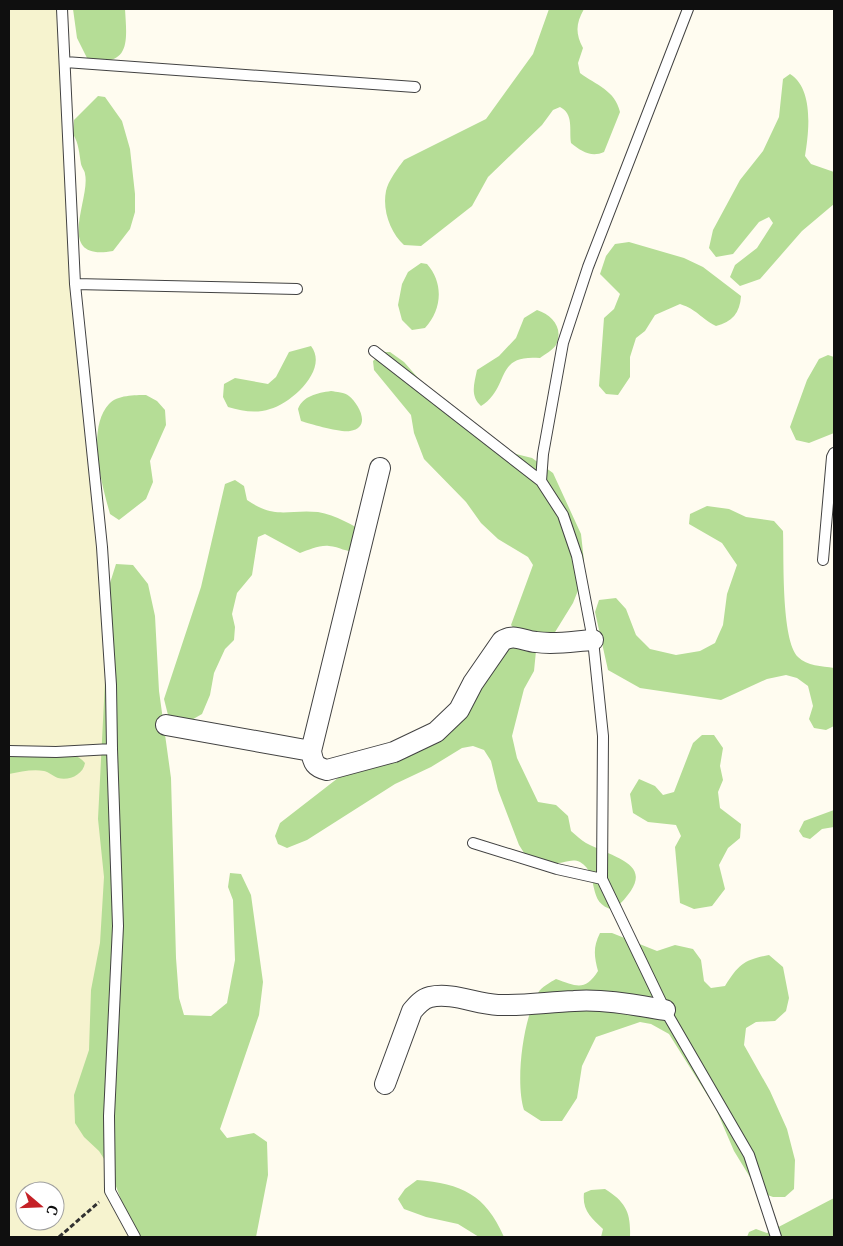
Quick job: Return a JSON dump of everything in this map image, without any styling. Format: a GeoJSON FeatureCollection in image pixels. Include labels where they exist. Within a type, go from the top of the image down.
{"type":"FeatureCollection","features":[{"type":"Feature","properties":{"kind":"street"},"geometry":{"type":"LineString","coordinates":[[380,468],[311,751],[313,762],[318,768],[327,770],[394,752],[436,732],[459,710],[473,683],[502,641],[507,637],[536,642],[593,640]]}},
{"type":"Feature","properties":{"kind":"street"},"geometry":{"type":"LineString","coordinates":[[166,725],[311,751]]}},
{"type":"Feature","properties":{"kind":"street"},"geometry":{"type":"LineString","coordinates":[[386,1084],[412,1011],[420,1002],[431,997],[450,997],[496,1005],[542,1005],[574,1000],[612,1001],[665,1010]]}},
{"type":"Feature","properties":{"kind":"lane"},"geometry":{"type":"LineString","coordinates":[[62,9],[76,284],[102,547],[111,685],[118,926],[109,1116],[110,1191],[135,1237]]}},
{"type":"Feature","properties":{"kind":"lane"},"geometry":{"type":"LineString","coordinates":[[541,481],[551,405],[563,343],[588,267],[688,9]]}},
{"type":"Feature","properties":{"kind":"lane"},"geometry":{"type":"LineString","coordinates":[[65,62],[415,87]]}},
{"type":"Feature","properties":{"kind":"lane"},"geometry":{"type":"LineString","coordinates":[[76,284],[297,289]]}},
{"type":"Feature","properties":{"kind":"lane"},"geometry":{"type":"LineString","coordinates":[[374,351],[541,481],[563,515],[577,556],[593,640],[603,736],[602,879],[665,1010],[749,1156],[776,1237]]}},
{"type":"Feature","properties":{"kind":"lane"},"geometry":{"type":"LineString","coordinates":[[823,560],[832,457],[834,453]]}},
{"type":"Feature","properties":{"kind":"lane"},"geometry":{"type":"LineString","coordinates":[[9,751],[56,752],[112,749]]}},
{"type":"Feature","properties":{"kind":"lane"},"geometry":{"type":"LineString","coordinates":[[473,843],[557,869],[602,879]]}},
{"type":"Feature","properties":{"kind":"path"},"geometry":{"type":"LineString","coordinates":[[59,1237],[110,1191]]}},
{"type":"Feature","properties":{"kind":"shaded area"},"geometry":{"type":"Polygon","coordinates":[[[9,9],[57,9],[70,283],[99,537],[110,684],[110,1189],[133,1237],[9,1237],[9,9]]]}},
{"type":"Feature","properties":{"kind":"green space"},"geometry":{"type":"Polygon","coordinates":[[[73,9],[125,9],[126,41],[119,56],[112,60],[88,60],[77,38],[73,9]]]}},
{"type":"Feature","properties":{"kind":"green space"},"geometry":{"type":"Polygon","coordinates":[[[549,9],[584,9],[579,19],[578,28],[583,48],[578,63],[580,73],[609,93],[618,104],[620,112],[604,152],[590,154],[571,143],[570,123],[567,114],[560,107],[553,110],[542,125],[488,177],[472,206],[421,246],[404,245],[392,228],[385,206],[386,191],[393,175],[404,160],[486,119],[533,54],[549,9]]]}},
{"type":"Feature","properties":{"kind":"green space"},"geometry":{"type":"Polygon","coordinates":[[[790,74],[798,81],[806,100],[808,135],[805,156],[811,164],[834,172],[834,204],[802,231],[760,279],[740,286],[730,277],[735,265],[757,248],[773,223],[769,217],[759,222],[733,254],[716,257],[709,248],[713,230],[740,180],[763,151],[779,117],[783,79],[790,74]]]}},
{"type":"Feature","properties":{"kind":"green space"},"geometry":{"type":"Polygon","coordinates":[[[98,96],[105,97],[122,121],[130,149],[135,212],[130,229],[113,251],[95,252],[84,247],[79,238],[85,172],[73,134],[74,120],[98,96]]]}},
{"type":"Feature","properties":{"kind":"green space"},"geometry":{"type":"Polygon","coordinates":[[[629,242],[684,258],[703,267],[741,296],[739,307],[734,316],[727,322],[716,326],[680,304],[655,315],[645,331],[636,338],[630,357],[630,377],[618,395],[606,394],[599,386],[604,318],[614,309],[620,294],[600,274],[606,256],[615,244],[629,242]]]}},
{"type":"Feature","properties":{"kind":"green space"},"geometry":{"type":"Polygon","coordinates":[[[421,263],[427,264],[436,279],[439,296],[438,305],[431,321],[425,328],[412,330],[402,320],[398,305],[402,284],[408,272],[421,263]]]}},
{"type":"Feature","properties":{"kind":"green space"},"geometry":{"type":"Polygon","coordinates":[[[537,310],[547,315],[555,323],[559,333],[556,345],[540,358],[525,358],[515,361],[504,373],[490,398],[481,406],[474,394],[477,370],[499,356],[516,338],[524,318],[537,310]]]}},
{"type":"Feature","properties":{"kind":"green space"},"geometry":{"type":"Polygon","coordinates":[[[311,346],[315,355],[315,365],[312,374],[306,384],[288,400],[279,406],[254,412],[228,407],[223,397],[224,384],[235,378],[268,384],[276,377],[289,352],[311,346]]]}},
{"type":"Feature","properties":{"kind":"green space"},"geometry":{"type":"Polygon","coordinates":[[[383,352],[390,352],[404,362],[426,387],[504,451],[532,458],[553,473],[581,534],[584,561],[581,583],[573,603],[552,637],[517,632],[511,625],[533,565],[528,557],[498,539],[481,523],[466,502],[424,459],[414,433],[411,415],[374,370],[373,361],[383,352]]]}},
{"type":"Feature","properties":{"kind":"green space"},"geometry":{"type":"Polygon","coordinates":[[[828,355],[834,357],[834,433],[809,443],[796,440],[790,427],[807,380],[819,359],[828,355]]]}},
{"type":"Feature","properties":{"kind":"green space"},"geometry":{"type":"Polygon","coordinates":[[[331,391],[347,395],[356,404],[362,415],[361,425],[357,429],[340,431],[301,421],[298,409],[303,401],[316,394],[331,391]]]}},
{"type":"Feature","properties":{"kind":"green space"},"geometry":{"type":"Polygon","coordinates":[[[146,395],[157,401],[165,410],[166,425],[150,461],[153,482],[146,499],[119,520],[110,514],[103,488],[98,458],[98,428],[102,415],[112,401],[126,396],[146,395]]]}},
{"type":"Feature","properties":{"kind":"green space"},"geometry":{"type":"Polygon","coordinates":[[[235,480],[244,486],[247,500],[266,510],[274,512],[308,511],[325,513],[344,521],[368,535],[358,552],[325,546],[300,553],[265,534],[258,537],[252,575],[237,593],[232,614],[235,627],[234,640],[225,649],[214,673],[210,695],[202,714],[188,722],[168,715],[164,699],[201,587],[225,484],[235,480]]]}},
{"type":"Feature","properties":{"kind":"green space"},"geometry":{"type":"Polygon","coordinates":[[[707,506],[729,509],[746,517],[774,521],[783,531],[784,597],[789,634],[798,657],[815,665],[834,668],[834,726],[826,730],[814,728],[809,719],[813,706],[808,686],[797,678],[786,675],[767,679],[721,700],[640,688],[608,670],[595,612],[599,600],[616,598],[626,609],[636,635],[650,649],[676,655],[700,651],[715,643],[723,625],[727,594],[737,565],[722,543],[689,524],[690,514],[707,506]]]}},
{"type":"Feature","properties":{"kind":"green space"},"geometry":{"type":"Polygon","coordinates":[[[116,564],[133,565],[148,584],[155,616],[159,691],[171,778],[176,958],[179,998],[184,1015],[211,1016],[227,1003],[235,960],[233,900],[228,887],[230,873],[241,874],[251,895],[263,982],[259,1015],[220,1129],[227,1138],[254,1133],[267,1142],[268,1175],[256,1237],[135,1237],[108,1165],[99,1151],[84,1137],[75,1123],[74,1095],[89,1050],[91,990],[100,943],[104,877],[98,819],[110,583],[116,564]]]}},
{"type":"Feature","properties":{"kind":"green space"},"geometry":{"type":"Polygon","coordinates":[[[504,643],[536,651],[534,671],[524,689],[512,736],[517,758],[538,802],[556,805],[568,816],[571,831],[586,843],[623,860],[631,866],[635,874],[635,883],[628,895],[614,910],[605,907],[599,902],[590,874],[580,862],[553,863],[526,856],[519,845],[498,790],[491,761],[484,750],[473,746],[462,748],[431,767],[395,784],[307,840],[287,848],[278,844],[275,836],[280,823],[338,778],[452,714],[504,643]]]}},
{"type":"Feature","properties":{"kind":"green space"},"geometry":{"type":"Polygon","coordinates":[[[702,735],[714,735],[723,748],[720,766],[723,780],[718,792],[720,808],[741,824],[740,838],[728,848],[719,865],[725,889],[712,906],[694,909],[680,903],[675,847],[681,836],[676,825],[648,822],[633,813],[630,794],[639,779],[655,786],[663,795],[674,792],[693,743],[702,735]]]}},
{"type":"Feature","properties":{"kind":"green space"},"geometry":{"type":"Polygon","coordinates":[[[9,747],[61,751],[79,758],[85,763],[78,774],[67,779],[58,778],[40,770],[9,774],[9,747]]]}},
{"type":"Feature","properties":{"kind":"green space"},"geometry":{"type":"Polygon","coordinates":[[[834,810],[834,827],[822,829],[810,839],[803,837],[799,831],[804,821],[834,810]]]}},
{"type":"Feature","properties":{"kind":"green space"},"geometry":{"type":"Polygon","coordinates":[[[600,933],[612,933],[657,951],[675,945],[693,949],[701,960],[704,981],[711,988],[725,986],[738,968],[754,959],[769,955],[783,967],[789,998],[786,1011],[775,1021],[756,1022],[746,1028],[744,1045],[770,1091],[787,1129],[795,1160],[794,1189],[785,1197],[773,1197],[759,1192],[734,1151],[716,1109],[669,1034],[651,1024],[640,1022],[596,1037],[582,1066],[577,1098],[562,1121],[541,1121],[524,1110],[520,1083],[522,1051],[528,1019],[539,991],[556,979],[580,986],[589,982],[598,971],[595,952],[600,933]]]}},
{"type":"Feature","properties":{"kind":"green space"},"geometry":{"type":"Polygon","coordinates":[[[417,1180],[459,1188],[470,1194],[489,1211],[504,1237],[479,1237],[458,1224],[426,1217],[404,1209],[398,1199],[405,1189],[417,1180]]]}},
{"type":"Feature","properties":{"kind":"green space"},"geometry":{"type":"Polygon","coordinates":[[[605,1189],[618,1199],[626,1209],[630,1237],[601,1237],[603,1229],[586,1209],[584,1193],[591,1190],[605,1189]]]}},
{"type":"Feature","properties":{"kind":"green space"},"geometry":{"type":"Polygon","coordinates":[[[834,1198],[834,1237],[747,1237],[749,1232],[756,1229],[767,1233],[834,1198]]]}}]}
